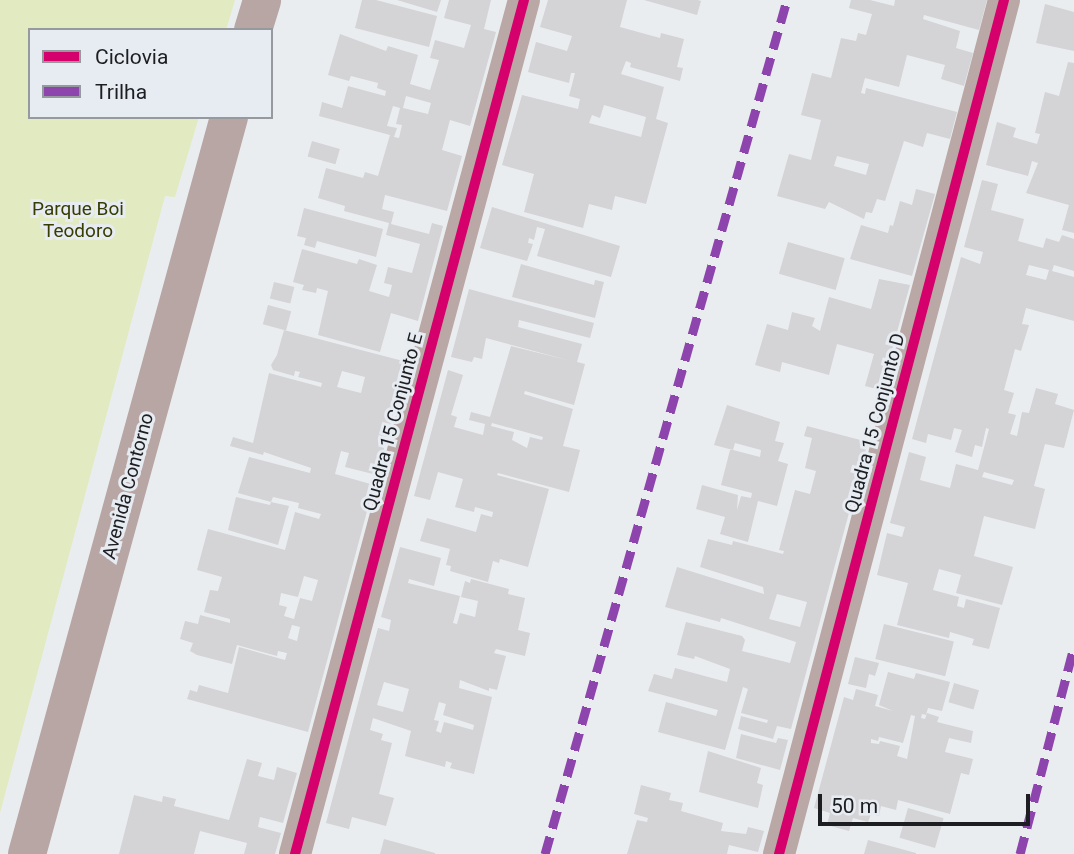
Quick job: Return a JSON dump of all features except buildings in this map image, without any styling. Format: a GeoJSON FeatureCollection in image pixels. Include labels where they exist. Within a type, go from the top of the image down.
{"type":"FeatureCollection","features":[{"type":"Feature","properties":{"kind":"street"},"geometry":{"type":"LineString","coordinates":[[254,28],[262,0]]}},
{"type":"Feature","properties":{"kind":"street","name":"Quadra 15 Conjunto E"},"geometry":{"type":"LineString","coordinates":[[295,854],[524,0]]}},
{"type":"Feature","properties":{"kind":"street","name":"Quadra 15 Conjunto D"},"geometry":{"type":"LineString","coordinates":[[779,854],[1004,0]]}},
{"type":"Feature","properties":{"kind":"street","name":"Avenida Contorno"},"geometry":{"type":"LineString","coordinates":[[27,854],[228,119]]}},
{"type":"Feature","properties":{"kind":"green space","name":"Parque Boi Teodoro"},"geometry":{"type":"Polygon","coordinates":[[[0,0],[235,0],[227,28],[28,28],[28,119],[198,119],[175,197],[165,196],[0,813],[0,0]]]}},
{"type":"Feature","properties":{"kind":"marked path"},"geometry":{"type":"LineString","coordinates":[[545,854],[787,0]]}},
{"type":"Feature","properties":{"kind":"marked path"},"geometry":{"type":"LineString","coordinates":[[1020,854],[1074,646]]}},
{"type":"Feature","properties":{"kind":"cycle path"},"geometry":{"type":"LineString","coordinates":[[295,854],[524,0]]}},
{"type":"Feature","properties":{"kind":"cycle path"},"geometry":{"type":"LineString","coordinates":[[779,854],[1004,0]]}}]}
